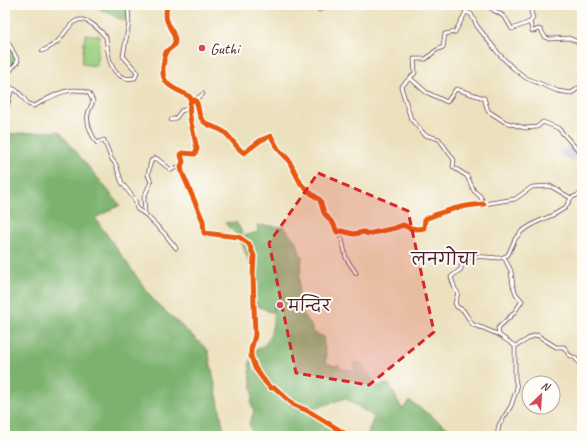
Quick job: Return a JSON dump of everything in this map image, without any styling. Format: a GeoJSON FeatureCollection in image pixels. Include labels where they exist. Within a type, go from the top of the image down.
{"type":"FeatureCollection","features":[{"type":"Feature","properties":{"kind":"street"},"geometry":{"type":"LineString","coordinates":[[42,51],[52,46],[61,38],[68,26],[75,21],[83,20],[92,24],[106,37],[111,65],[116,71],[125,78],[135,78],[138,72],[123,56],[129,23],[128,5]]}},
{"type":"Feature","properties":{"kind":"street"},"geometry":{"type":"LineString","coordinates":[[167,5],[166,15],[168,24],[175,38],[175,44],[174,47],[167,52],[164,59],[163,73],[166,82],[172,88],[187,95],[191,100],[190,114],[197,152],[195,154],[182,152],[181,155],[183,162],[181,166],[203,221],[204,233],[239,237],[249,244],[254,256],[253,276],[255,335],[251,356],[255,368],[271,388],[275,388],[294,405],[308,411],[349,436]]}},
{"type":"Feature","properties":{"kind":"street"},"geometry":{"type":"LineString","coordinates":[[319,10],[331,5]]}},
{"type":"Feature","properties":{"kind":"street"},"geometry":{"type":"LineString","coordinates":[[462,5],[466,12],[471,14],[499,54],[526,78],[558,91],[571,93],[582,86]]}},
{"type":"Feature","properties":{"kind":"street"},"geometry":{"type":"LineString","coordinates":[[490,5],[492,10],[500,12],[506,18],[512,29],[530,22],[533,18],[531,12],[534,5]]}},
{"type":"Feature","properties":{"kind":"street"},"geometry":{"type":"LineString","coordinates":[[466,12],[455,32],[445,34],[443,47],[435,51],[426,59],[414,60],[415,73],[401,87],[411,119],[425,135],[439,139],[454,160],[454,167],[466,176],[474,191],[480,196],[484,204]]}},
{"type":"Feature","properties":{"kind":"street"},"geometry":{"type":"LineString","coordinates":[[530,22],[532,30],[541,30],[549,39],[569,38],[582,44]]}},
{"type":"Feature","properties":{"kind":"street"},"geometry":{"type":"LineString","coordinates":[[5,36],[18,61],[5,75]]}},
{"type":"Feature","properties":{"kind":"street"},"geometry":{"type":"LineString","coordinates":[[410,78],[426,92],[447,102],[456,90],[484,98],[488,110],[506,122],[526,128],[536,128],[543,122],[558,128],[577,149],[582,152]]}},
{"type":"Feature","properties":{"kind":"street"},"geometry":{"type":"LineString","coordinates":[[5,81],[11,88],[22,96],[28,104],[34,106],[62,92],[78,90],[89,93],[93,101],[88,115],[88,122],[97,143],[104,140],[111,158],[116,165],[122,184],[135,200],[137,209],[145,214],[164,233],[176,248]]}},
{"type":"Feature","properties":{"kind":"street"},"geometry":{"type":"LineString","coordinates":[[5,110],[8,107],[9,94],[14,89]]}},
{"type":"Feature","properties":{"kind":"street"},"geometry":{"type":"LineString","coordinates":[[191,100],[195,100],[203,94]]}},
{"type":"Feature","properties":{"kind":"street"},"geometry":{"type":"LineString","coordinates":[[195,100],[198,103],[201,120],[225,133],[240,151],[244,153],[262,140],[271,136],[278,149],[288,159],[301,184],[320,200],[324,213],[334,225],[342,239],[346,258],[356,273]]}},
{"type":"Feature","properties":{"kind":"street"},"geometry":{"type":"LineString","coordinates":[[171,120],[176,118],[182,110],[190,108]]}},
{"type":"Feature","properties":{"kind":"street"},"geometry":{"type":"LineString","coordinates":[[145,214],[144,197],[151,182],[148,175],[151,161],[156,158],[172,170],[181,166]]}},
{"type":"Feature","properties":{"kind":"street"},"geometry":{"type":"LineString","coordinates":[[337,232],[341,231],[354,234],[364,232],[368,234],[403,225],[409,229],[422,229],[424,228],[425,219],[434,215],[468,205],[515,199],[532,187],[550,186],[571,198]]}},
{"type":"Feature","properties":{"kind":"street"},"geometry":{"type":"LineString","coordinates":[[516,346],[499,335],[473,325],[463,310],[457,307],[455,303],[458,293],[451,277],[461,270],[461,265],[465,259],[477,256],[500,258],[508,255],[515,239],[522,231],[565,208],[571,198],[582,193]]}},
{"type":"Feature","properties":{"kind":"street"},"geometry":{"type":"LineString","coordinates":[[499,335],[498,328],[514,313],[522,301],[516,294],[513,286],[512,271],[504,257]]}},
{"type":"Feature","properties":{"kind":"street"},"geometry":{"type":"LineString","coordinates":[[516,346],[525,342],[530,336],[537,335],[556,347],[564,347],[569,355],[576,358],[582,366]]}},
{"type":"Feature","properties":{"kind":"street"},"geometry":{"type":"LineString","coordinates":[[497,436],[499,425],[511,406],[517,388],[515,378],[516,346]]}},
{"type":"Feature","properties":{"kind":"highlighted area"},"geometry":{"type":"Polygon","coordinates":[[[318,173],[408,211],[434,332],[369,385],[296,373],[269,243],[318,173]]]}},
{"type":"Feature","properties":{"kind":"shaded area"},"geometry":{"type":"Polygon","coordinates":[[[569,144],[579,151],[575,155],[573,161],[556,153],[562,149],[565,149],[569,144]]]}},
{"type":"Feature","properties":{"kind":"green space"},"geometry":{"type":"Polygon","coordinates":[[[102,5],[128,5],[128,23],[100,9],[102,5]]]}},
{"type":"Feature","properties":{"kind":"green space"},"geometry":{"type":"Polygon","coordinates":[[[5,31],[17,60],[5,68],[5,31]]]}},
{"type":"Feature","properties":{"kind":"green space"},"geometry":{"type":"Polygon","coordinates":[[[85,34],[100,36],[96,66],[82,64],[85,34]]]}},
{"type":"Feature","properties":{"kind":"green space"},"geometry":{"type":"Polygon","coordinates":[[[59,131],[120,205],[95,218],[154,301],[208,350],[225,436],[5,436],[5,134],[59,131]]]}},
{"type":"Feature","properties":{"kind":"green space"},"geometry":{"type":"Polygon","coordinates":[[[236,222],[243,236],[258,232],[257,225],[284,227],[297,243],[300,252],[298,252],[302,256],[299,288],[300,305],[302,312],[306,317],[305,319],[310,323],[313,332],[324,337],[326,356],[325,362],[334,366],[339,365],[342,370],[346,369],[356,372],[353,364],[356,362],[361,363],[373,380],[371,387],[389,384],[402,409],[410,401],[452,431],[454,436],[367,436],[374,417],[345,398],[308,411],[348,436],[254,436],[249,424],[254,411],[251,403],[252,392],[250,364],[251,358],[254,368],[266,384],[256,366],[253,351],[260,348],[267,342],[272,327],[274,306],[272,313],[254,304],[254,275],[239,237],[225,223],[236,222]]]}},
{"type":"Feature","properties":{"kind":"cycle path"},"geometry":{"type":"LineString","coordinates":[[167,5],[166,19],[174,36],[175,43],[165,54],[163,74],[167,83],[190,97],[190,118],[197,149],[195,154],[182,153],[182,172],[203,221],[204,233],[239,237],[249,244],[254,256],[253,276],[255,335],[251,356],[255,368],[271,388],[275,388],[294,405],[308,411],[349,436]]}},
{"type":"Feature","properties":{"kind":"cycle path"},"geometry":{"type":"LineString","coordinates":[[191,100],[195,100],[197,102],[200,116],[203,121],[208,125],[224,132],[244,153],[261,140],[271,136],[278,149],[288,159],[301,184],[320,200],[324,213],[334,225],[337,232],[341,231],[354,234],[364,232],[368,234],[403,225],[413,229],[421,229],[424,228],[425,219],[432,216],[461,207],[484,204]]}},
{"type":"Feature","properties":{"kind":"place","name":"Guthi"},"geometry":{"type":"Point","coordinates":[202,48]}},
{"type":"Feature","properties":{"kind":"place","name":"मन्दिर"},"geometry":{"type":"Point","coordinates":[280,305]}},
{"type":"Feature","properties":{"kind":"district","name":"लनगोचा"},"geometry":{"type":"Point","coordinates":[444,259]}}]}
